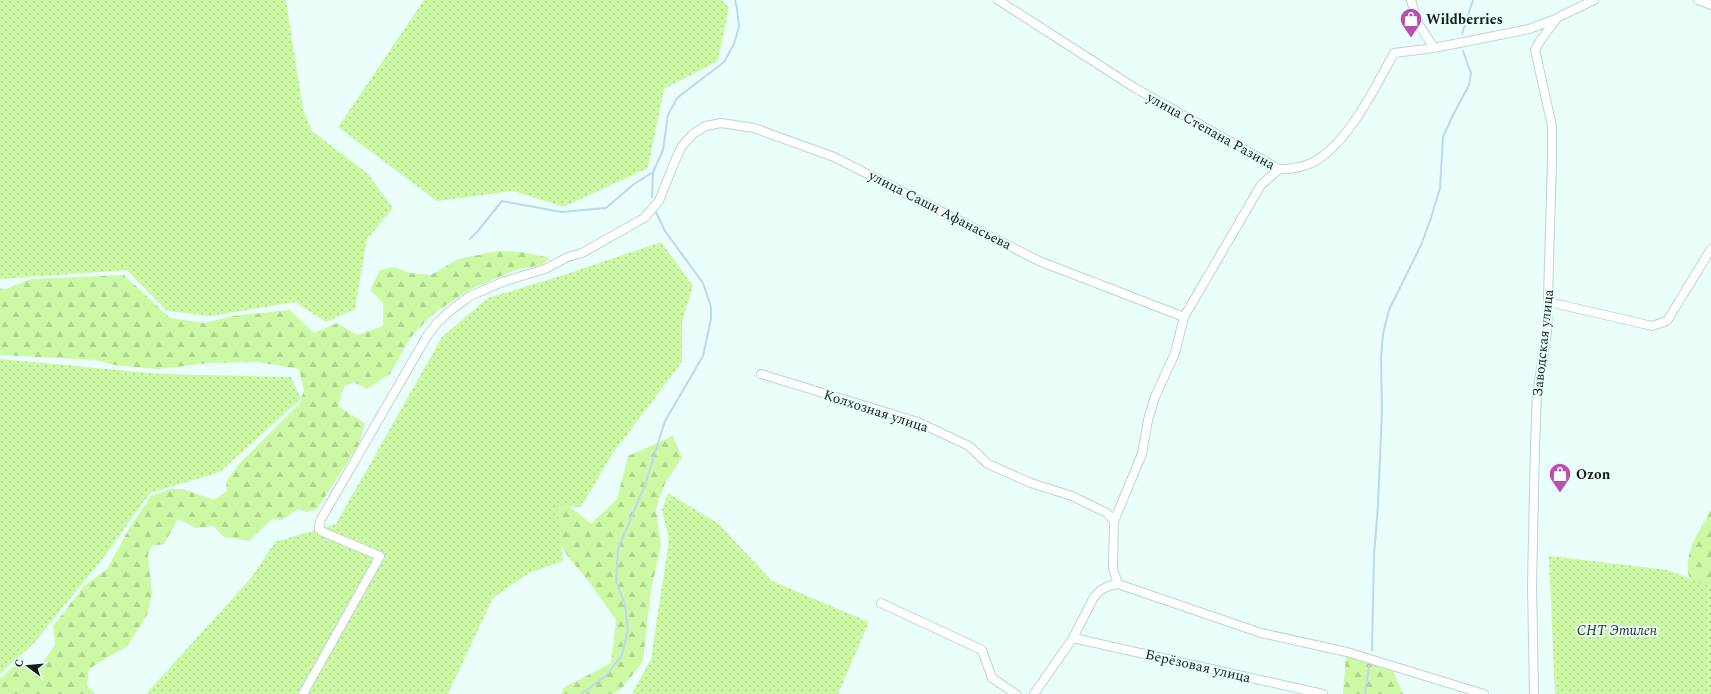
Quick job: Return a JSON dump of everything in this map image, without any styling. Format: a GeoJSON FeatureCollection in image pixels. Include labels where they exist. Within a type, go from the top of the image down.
{"type":"FeatureCollection","features":[{"type":"Feature","properties":{"kind":"street","name":"улица Степана Разина"},"geometry":{"type":"LineString","coordinates":[[998,0],[1135,88],[1279,169],[1301,167],[1320,159],[1341,139],[1372,91],[1394,53],[1434,48]]}},
{"type":"Feature","properties":{"kind":"street","name":"Заводская улица"},"geometry":{"type":"LineString","coordinates":[[1534,694],[1532,585],[1535,445],[1537,394],[1547,332],[1552,126],[1536,50],[1540,41],[1557,18],[1594,0]]}},
{"type":"Feature","properties":{"kind":"street"},"geometry":{"type":"LineString","coordinates":[[1698,0],[1711,5]]}},
{"type":"Feature","properties":{"kind":"street"},"geometry":{"type":"LineString","coordinates":[[1410,1],[1418,23],[1434,48],[1529,29],[1557,18]]}},
{"type":"Feature","properties":{"kind":"street","name":"улица Саши Афанасьева"},"geometry":{"type":"LineString","coordinates":[[303,694],[380,556],[323,532],[318,529],[320,521],[436,323],[470,296],[505,281],[545,269],[568,257],[582,253],[644,218],[660,201],[682,146],[693,134],[706,126],[721,123],[754,128],[834,157],[1039,261],[1184,317]]}},
{"type":"Feature","properties":{"kind":"street"},"geometry":{"type":"LineString","coordinates":[[1118,584],[1112,569],[1114,521],[1142,454],[1148,420],[1155,397],[1175,353],[1184,317],[1261,186],[1279,169]]}},
{"type":"Feature","properties":{"kind":"street"},"geometry":{"type":"LineString","coordinates":[[1548,302],[1652,326],[1662,324],[1667,321],[1711,249]]}},
{"type":"Feature","properties":{"kind":"street","name":"Колхозная улица"},"geometry":{"type":"LineString","coordinates":[[761,374],[918,422],[969,446],[988,464],[1030,483],[1072,496],[1107,513],[1114,521]]}},
{"type":"Feature","properties":{"kind":"street"},"geometry":{"type":"LineString","coordinates":[[1034,694],[1072,638],[1094,597],[1101,590],[1118,584],[1261,633],[1347,652],[1484,694]]}},
{"type":"Feature","properties":{"kind":"street"},"geometry":{"type":"LineString","coordinates":[[881,603],[982,650],[992,678],[1016,694]]}},
{"type":"Feature","properties":{"kind":"street","name":"Берёзовая улица"},"geometry":{"type":"LineString","coordinates":[[1072,638],[1323,694]]}},
{"type":"Feature","properties":{"kind":"green space"},"geometry":{"type":"Polygon","coordinates":[[[0,0],[286,0],[303,109],[312,131],[368,174],[393,208],[367,239],[355,309],[326,322],[295,302],[211,316],[167,311],[127,270],[0,279],[0,0]]]}},
{"type":"Feature","properties":{"kind":"green space"},"geometry":{"type":"Polygon","coordinates":[[[424,0],[721,0],[729,7],[718,61],[664,89],[648,168],[563,207],[514,191],[437,201],[338,127],[424,0]]]}},
{"type":"Feature","properties":{"kind":"green space"},"geometry":{"type":"Polygon","coordinates":[[[661,242],[693,286],[682,322],[682,362],[613,453],[581,507],[557,505],[563,561],[529,573],[493,598],[448,694],[146,694],[251,578],[275,542],[336,524],[442,337],[488,298],[567,274],[661,242]]]}},
{"type":"Feature","properties":{"kind":"green space"},"geometry":{"type":"Polygon","coordinates":[[[498,251],[522,252],[550,258],[543,264],[513,271],[469,290],[434,313],[410,338],[390,374],[367,389],[354,382],[344,387],[338,406],[365,423],[359,444],[317,509],[306,512],[298,509],[282,520],[272,519],[249,541],[224,537],[213,526],[196,528],[178,519],[164,544],[152,546],[148,554],[152,594],[147,615],[127,647],[89,669],[87,685],[95,694],[0,694],[0,679],[14,666],[42,663],[55,645],[53,626],[84,586],[107,569],[130,527],[151,496],[170,489],[183,489],[214,500],[227,491],[226,482],[239,464],[300,403],[304,390],[299,369],[257,362],[210,363],[159,369],[113,365],[97,360],[0,355],[0,288],[6,289],[31,279],[124,275],[170,318],[205,323],[232,316],[290,310],[314,333],[337,323],[357,335],[383,326],[383,303],[370,290],[380,270],[394,267],[410,273],[431,275],[458,259],[498,251]]]}},
{"type":"Feature","properties":{"kind":"green space"},"geometry":{"type":"Polygon","coordinates":[[[0,359],[160,374],[291,377],[301,399],[220,472],[150,493],[104,557],[34,643],[0,674],[0,359]]]}},
{"type":"Feature","properties":{"kind":"green space"},"geometry":{"type":"Polygon","coordinates":[[[673,436],[682,458],[665,483],[656,509],[661,545],[651,590],[643,661],[623,687],[613,694],[561,694],[563,688],[611,663],[616,620],[589,582],[567,555],[543,511],[551,491],[591,524],[617,499],[628,456],[673,436]]]}},
{"type":"Feature","properties":{"kind":"green space"},"geometry":{"type":"Polygon","coordinates":[[[668,493],[719,524],[772,581],[869,622],[838,694],[632,694],[651,659],[669,540],[662,510],[668,493]]]}},
{"type":"Feature","properties":{"kind":"green space"},"geometry":{"type":"Polygon","coordinates":[[[1711,510],[1711,608],[1692,587],[1688,574],[1688,564],[1692,546],[1711,510]]]}},
{"type":"Feature","properties":{"kind":"green space","name":"СНТ Этилен"},"geometry":{"type":"Polygon","coordinates":[[[1549,556],[1668,570],[1711,587],[1711,694],[1555,694],[1549,556]]]}},
{"type":"Feature","properties":{"kind":"green space"},"geometry":{"type":"Polygon","coordinates":[[[1346,654],[1393,671],[1403,694],[1343,694],[1346,654]]]}},
{"type":"Feature","properties":{"kind":"waterway"},"geometry":{"type":"LineString","coordinates":[[470,239],[502,201],[561,212],[606,208],[634,184],[653,172],[663,150],[668,115],[677,98],[724,62],[734,44],[739,27],[735,0]]}},
{"type":"Feature","properties":{"kind":"waterway"},"geometry":{"type":"LineString","coordinates":[[1462,34],[1473,0]]}},
{"type":"Feature","properties":{"kind":"waterway"},"geometry":{"type":"LineString","coordinates":[[1372,650],[1374,555],[1378,505],[1382,410],[1381,358],[1383,334],[1389,310],[1421,245],[1440,188],[1443,137],[1469,85],[1471,73],[1463,51]]}},
{"type":"Feature","properties":{"kind":"waterway"},"geometry":{"type":"LineString","coordinates":[[652,197],[653,172]]}},
{"type":"Feature","properties":{"kind":"waterway"},"geometry":{"type":"LineString","coordinates":[[581,694],[606,676],[622,655],[628,630],[625,605],[616,580],[618,549],[645,485],[665,421],[703,356],[711,319],[711,307],[703,283],[665,231],[655,210]]}},
{"type":"Feature","properties":{"kind":"waterway"},"geometry":{"type":"LineString","coordinates":[[1365,694],[1369,666]]}},
{"type":"Feature","properties":{"kind":"place","name":"Wildberries"},"geometry":{"type":"Point","coordinates":[1411,38]}},
{"type":"Feature","properties":{"kind":"place","name":"Ozon"},"geometry":{"type":"Point","coordinates":[1560,494]}}]}
